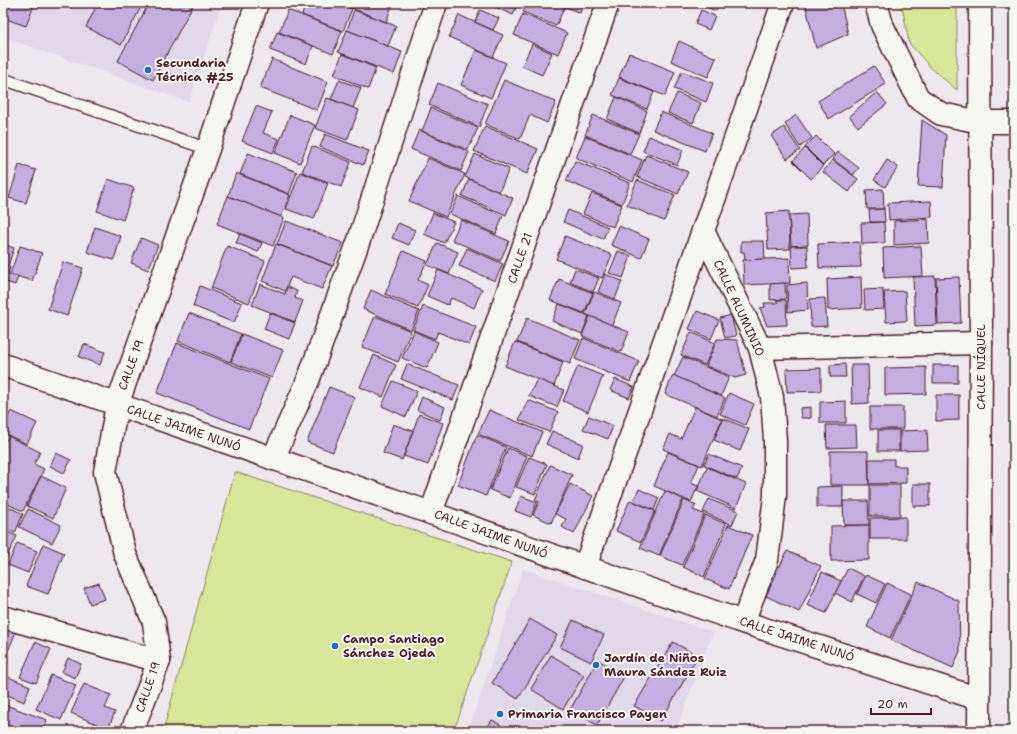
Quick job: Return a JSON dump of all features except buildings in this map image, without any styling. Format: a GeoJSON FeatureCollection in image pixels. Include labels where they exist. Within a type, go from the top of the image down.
{"type":"FeatureCollection","features":[{"type":"Feature","properties":{"kind":"street","name":"CALLE 19"},"geometry":{"type":"LineString","coordinates":[[132,731],[159,661],[154,622],[125,554],[105,472],[117,405],[208,149],[257,3]]}},
{"type":"Feature","properties":{"kind":"street"},"geometry":{"type":"LineString","coordinates":[[273,459],[309,378],[359,240],[436,3]]}},
{"type":"Feature","properties":{"kind":"street","name":"CALLE 21"},"geometry":{"type":"LineString","coordinates":[[432,513],[608,3]]}},
{"type":"Feature","properties":{"kind":"street"},"geometry":{"type":"LineString","coordinates":[[585,567],[783,3]]}},
{"type":"Feature","properties":{"kind":"street"},"geometry":{"type":"LineString","coordinates":[[876,3],[882,25],[918,98],[941,114],[981,122],[1014,122]]}},
{"type":"Feature","properties":{"kind":"street","name":"CALLE NÍQUEL"},"geometry":{"type":"LineString","coordinates":[[979,731],[981,343],[980,3]]}},
{"type":"Feature","properties":{"kind":"street","name":"CALLE ALUMINIO"},"geometry":{"type":"LineString","coordinates":[[703,231],[760,348],[772,397],[775,440],[775,496],[767,560],[743,622]]}},
{"type":"Feature","properties":{"kind":"street"},"geometry":{"type":"LineString","coordinates":[[760,348],[981,343]]}},
{"type":"Feature","properties":{"kind":"street","name":"CALLE JAIME NUNÓ"},"geometry":{"type":"LineString","coordinates":[[3,365],[743,622],[979,699]]}},
{"type":"Feature","properties":{"kind":"street"},"geometry":{"type":"LineString","coordinates":[[3,617],[159,661]]}},
{"type":"Feature","properties":{"kind":"lane"},"geometry":{"type":"LineString","coordinates":[[3,79],[208,149]]}},
{"type":"Feature","properties":{"kind":"shaded area","name":"Secundaria Técnica #25"},"geometry":{"type":"Polygon","coordinates":[[[3,3],[222,3],[189,102],[3,37],[3,3]]]}},
{"type":"Feature","properties":{"kind":"shaded area","name":"Jardín de Niños Maura Sández Ruiz"},"geometry":{"type":"Polygon","coordinates":[[[523,569],[713,632],[676,731],[467,731],[523,569]]]}},
{"type":"Feature","properties":{"kind":"green space"},"geometry":{"type":"Polygon","coordinates":[[[899,3],[957,3],[957,90],[931,68],[909,43],[903,11],[899,3]]]}},
{"type":"Feature","properties":{"kind":"green space","name":"Campo Santiago Sánchez Ojeda"},"geometry":{"type":"Polygon","coordinates":[[[235,472],[512,562],[454,731],[163,731],[235,472]]]}},
{"type":"Feature","properties":{"kind":"place","name":"Secundaria Técnica #25"},"geometry":{"type":"Point","coordinates":[148,70]}},
{"type":"Feature","properties":{"kind":"place","name":"Campo Santiago Sánchez Ojeda"},"geometry":{"type":"Point","coordinates":[335,646]}},
{"type":"Feature","properties":{"kind":"place","name":"Jardín de Niños Maura Sández Ruiz"},"geometry":{"type":"Point","coordinates":[596,665]}},
{"type":"Feature","properties":{"kind":"place","name":"Primaria Francisco Payen"},"geometry":{"type":"Point","coordinates":[500,714]}}]}
